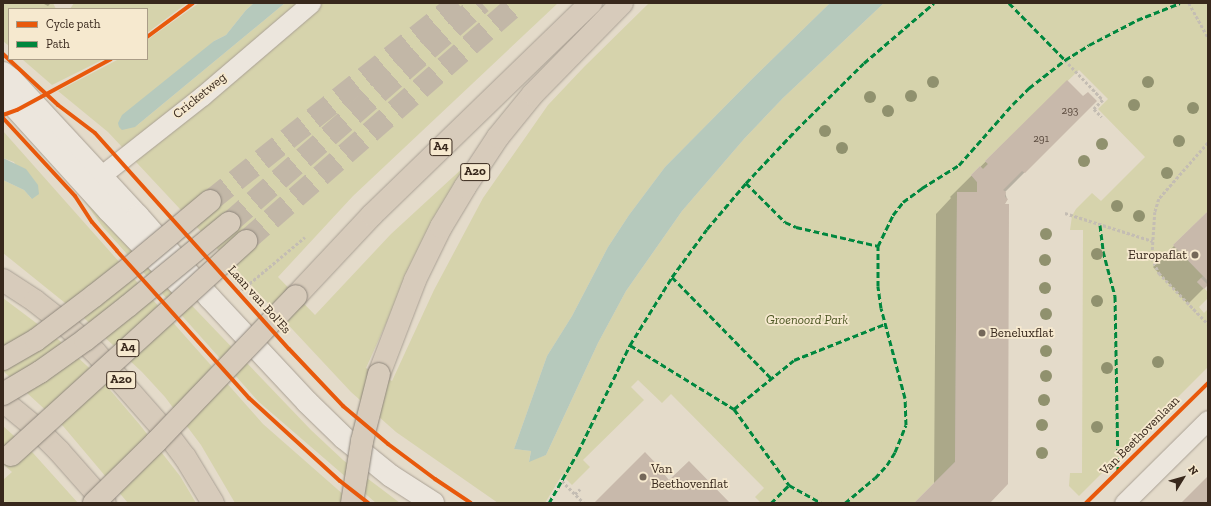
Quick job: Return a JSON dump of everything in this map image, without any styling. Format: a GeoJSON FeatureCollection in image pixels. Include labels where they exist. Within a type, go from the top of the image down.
{"type":"FeatureCollection","features":[{"type":"Feature","properties":{"kind":"highway","name":"A4"},"geometry":{"type":"LineString","coordinates":[[94,503],[156,442],[372,215],[591,3]]}},
{"type":"Feature","properties":{"kind":"highway","name":"A20"},"geometry":{"type":"LineString","coordinates":[[352,503],[362,441],[379,374],[414,280],[441,227],[498,137],[533,94],[622,3]]}},
{"type":"Feature","properties":{"kind":"highway"},"geometry":{"type":"LineString","coordinates":[[3,359],[36,340],[94,296],[138,262],[210,200]]}},
{"type":"Feature","properties":{"kind":"highway","name":"A4"},"geometry":{"type":"LineString","coordinates":[[3,394],[40,372],[85,340],[229,222]]}},
{"type":"Feature","properties":{"kind":"highway","name":"A4"},"geometry":{"type":"LineString","coordinates":[[7,459],[246,241]]}},
{"type":"Feature","properties":{"kind":"highway","name":"A20"},"geometry":{"type":"LineString","coordinates":[[3,280],[35,301],[67,326],[95,352],[169,436],[185,457],[214,503]]}},
{"type":"Feature","properties":{"kind":"highway"},"geometry":{"type":"LineString","coordinates":[[3,401],[36,428],[59,451],[105,503]]}},
{"type":"Feature","properties":{"kind":"street","name":"Cricketweg"},"geometry":{"type":"LineString","coordinates":[[93,181],[202,96],[311,3]]}},
{"type":"Feature","properties":{"kind":"street"},"geometry":{"type":"LineString","coordinates":[[3,73],[11,79],[69,155]]}},
{"type":"Feature","properties":{"kind":"street"},"geometry":{"type":"LineString","coordinates":[[3,94],[69,155],[295,406],[343,451],[383,485],[409,503]]}},
{"type":"Feature","properties":{"kind":"street"},"geometry":{"type":"LineString","coordinates":[[93,181],[307,402],[344,438],[391,476],[433,503]]}},
{"type":"Feature","properties":{"kind":"street"},"geometry":{"type":"LineString","coordinates":[[1124,503],[1208,420]]}},
{"type":"Feature","properties":{"kind":"path"},"geometry":{"type":"LineString","coordinates":[[1189,3],[1208,37]]}},
{"type":"Feature","properties":{"kind":"path"},"geometry":{"type":"LineString","coordinates":[[1065,60],[1103,100],[1094,109],[1102,117]]}},
{"type":"Feature","properties":{"kind":"path"},"geometry":{"type":"LineString","coordinates":[[1208,143],[1159,199],[1155,212],[1152,258],[1159,273],[1208,324]]}},
{"type":"Feature","properties":{"kind":"path"},"geometry":{"type":"LineString","coordinates":[[1065,214],[1153,241]]}},
{"type":"Feature","properties":{"kind":"path"},"geometry":{"type":"LineString","coordinates":[[238,293],[305,237]]}},
{"type":"Feature","properties":{"kind":"path"},"geometry":{"type":"LineString","coordinates":[[562,481],[584,503]]}},
{"type":"Feature","properties":{"kind":"path"},"geometry":{"type":"LineString","coordinates":[[575,494],[580,489]]}},
{"type":"Feature","properties":{"kind":"green space"},"geometry":{"type":"Polygon","coordinates":[[[3,3],[53,3],[56,8],[8,8],[8,45],[3,41],[3,3]]]}},
{"type":"Feature","properties":{"kind":"green space"},"geometry":{"type":"Polygon","coordinates":[[[74,3],[187,3],[148,32],[148,8],[71,8],[74,3]]]}},
{"type":"Feature","properties":{"kind":"green space","name":"Groenoord Park"},"geometry":{"type":"Polygon","coordinates":[[[199,3],[254,3],[246,10],[226,35],[214,41],[135,127],[285,3],[558,3],[353,196],[278,277],[315,315],[391,234],[478,154],[407,277],[366,368],[392,381],[434,290],[483,198],[548,105],[649,3],[830,3],[665,167],[629,215],[608,247],[572,316],[547,356],[514,449],[531,451],[529,461],[546,455],[598,343],[626,291],[682,211],[744,139],[783,98],[884,3],[1208,3],[1208,211],[1173,245],[1203,276],[1197,282],[1208,292],[1208,298],[1199,307],[1204,313],[1208,309],[1208,367],[1079,496],[1069,486],[1070,473],[1082,473],[1083,230],[1070,230],[1072,216],[1076,209],[1092,193],[1101,201],[1145,157],[1098,109],[1108,99],[1079,70],[985,161],[988,164],[983,169],[980,166],[971,175],[977,182],[977,192],[957,192],[955,462],[914,503],[761,503],[755,497],[764,488],[671,394],[662,403],[638,380],[631,387],[644,400],[583,460],[590,467],[572,485],[562,475],[545,503],[498,503],[396,432],[351,392],[108,132],[58,91],[117,60],[148,60],[148,39],[199,3]]]}},
{"type":"Feature","properties":{"kind":"green space"},"geometry":{"type":"Polygon","coordinates":[[[23,60],[102,60],[52,85],[23,60]]]}},
{"type":"Feature","properties":{"kind":"green space"},"geometry":{"type":"Polygon","coordinates":[[[3,131],[263,424],[353,503],[235,503],[201,445],[165,397],[142,372],[85,319],[3,253],[3,180],[24,190],[32,199],[14,162],[3,158],[3,131]]]}},
{"type":"Feature","properties":{"kind":"green space"},"geometry":{"type":"Polygon","coordinates":[[[78,192],[105,215],[311,430],[343,460],[400,503],[376,503],[259,402],[102,226],[78,192]]]}},
{"type":"Feature","properties":{"kind":"green space"},"geometry":{"type":"Polygon","coordinates":[[[3,298],[60,341],[99,377],[140,425],[180,476],[196,503],[128,503],[63,426],[3,371],[3,298]]]}},
{"type":"Feature","properties":{"kind":"green space"},"geometry":{"type":"Polygon","coordinates":[[[3,426],[33,453],[78,503],[3,503],[3,480],[12,472],[3,464],[3,426]]]}},
{"type":"Feature","properties":{"kind":"shaded area"},"geometry":{"type":"Polygon","coordinates":[[[254,3],[285,3],[135,127],[122,130],[119,127],[118,123],[122,115],[214,41],[226,35],[246,10],[254,3]]]}},
{"type":"Feature","properties":{"kind":"shaded area"},"geometry":{"type":"Polygon","coordinates":[[[830,3],[884,3],[783,98],[744,139],[682,211],[626,291],[598,343],[546,455],[529,462],[531,451],[514,449],[547,356],[572,316],[608,247],[629,215],[665,167],[830,3]]]}},
{"type":"Feature","properties":{"kind":"shaded area"},"geometry":{"type":"Polygon","coordinates":[[[3,158],[26,169],[38,185],[39,194],[32,199],[24,190],[3,180],[3,158]]]}},
{"type":"Feature","properties":{"kind":"building","name":"Beneluxflat"},"geometry":{"type":"Polygon","coordinates":[[[1067,80],[1083,96],[1088,92],[1097,101],[1025,173],[1022,171],[1003,190],[1006,192],[1005,197],[1008,199],[1005,204],[1009,204],[1008,484],[990,503],[914,503],[955,462],[957,192],[977,192],[977,182],[971,175],[980,166],[983,169],[988,164],[985,161],[1067,80]]]}},
{"type":"Feature","properties":{"kind":"building","name":"Europaflat"},"geometry":{"type":"Polygon","coordinates":[[[1208,211],[1208,281],[1173,245],[1208,211]]]}},
{"type":"Feature","properties":{"kind":"building"},"geometry":{"type":"Polygon","coordinates":[[[1201,278],[1208,285],[1204,289],[1197,282],[1201,278]]]}},
{"type":"Feature","properties":{"kind":"building","name":"Van Beethovenflat"},"geometry":{"type":"Polygon","coordinates":[[[645,452],[665,473],[664,474],[669,480],[689,461],[730,503],[594,503],[645,452]]]}},
{"type":"Feature","properties":{"kind":"building"},"geometry":{"type":"Polygon","coordinates":[[[1208,476],[1208,503],[1181,503],[1208,476]]]}},
{"type":"Feature","properties":{"kind":"tunnel"},"geometry":{"type":"LineString","coordinates":[[210,201],[458,3]]}},
{"type":"Feature","properties":{"kind":"tunnel"},"geometry":{"type":"LineString","coordinates":[[229,223],[481,3]]}},
{"type":"Feature","properties":{"kind":"tunnel"},"geometry":{"type":"LineString","coordinates":[[246,241],[518,3]]}},
{"type":"Feature","properties":{"kind":"marked path"},"geometry":{"type":"LineString","coordinates":[[549,503],[578,452],[630,345],[672,277],[707,229],[746,183],[796,130],[864,63],[934,3]]}},
{"type":"Feature","properties":{"kind":"marked path"},"geometry":{"type":"LineString","coordinates":[[1009,3],[1065,60]]}},
{"type":"Feature","properties":{"kind":"marked path"},"geometry":{"type":"LineString","coordinates":[[845,503],[875,478],[887,465],[895,452],[906,425],[905,398],[881,308],[878,286],[878,246],[893,215],[903,202],[922,188],[959,165],[1029,88],[1065,60],[1089,45],[1137,20],[1180,3]]}},
{"type":"Feature","properties":{"kind":"marked path"},"geometry":{"type":"LineString","coordinates":[[746,183],[785,222],[796,227],[878,246]]}},
{"type":"Feature","properties":{"kind":"marked path"},"geometry":{"type":"LineString","coordinates":[[1100,225],[1103,251],[1115,296],[1118,471]]}},
{"type":"Feature","properties":{"kind":"marked path"},"geometry":{"type":"LineString","coordinates":[[672,277],[772,379]]}},
{"type":"Feature","properties":{"kind":"marked path"},"geometry":{"type":"LineString","coordinates":[[630,345],[734,409],[794,360],[885,324]]}},
{"type":"Feature","properties":{"kind":"marked path"},"geometry":{"type":"LineString","coordinates":[[734,409],[789,485],[821,503]]}},
{"type":"Feature","properties":{"kind":"marked path"},"geometry":{"type":"LineString","coordinates":[[771,503],[789,485]]}},
{"type":"Feature","properties":{"kind":"cycle path"},"geometry":{"type":"LineString","coordinates":[[148,36],[193,3]]}},
{"type":"Feature","properties":{"kind":"cycle path","name":"Laan van Bol'Es"},"geometry":{"type":"LineString","coordinates":[[3,54],[8,59]]}},
{"type":"Feature","properties":{"kind":"cycle path","name":"Laan van Bol'Es"},"geometry":{"type":"LineString","coordinates":[[9,60],[58,105],[95,133],[289,349],[343,406],[388,444],[435,479],[471,503]]}},
{"type":"Feature","properties":{"kind":"cycle path"},"geometry":{"type":"LineString","coordinates":[[3,115],[17,110],[109,60]]}},
{"type":"Feature","properties":{"kind":"cycle path"},"geometry":{"type":"LineString","coordinates":[[3,118],[75,196],[92,222],[249,398],[340,481],[368,503]]}},
{"type":"Feature","properties":{"kind":"cycle path","name":"Van Beethovenlaan"},"geometry":{"type":"LineString","coordinates":[[1086,503],[1208,383]]}},
{"type":"Feature","properties":{"kind":"place","name":"Europaflat"},"geometry":{"type":"Point","coordinates":[1195,255]}},
{"type":"Feature","properties":{"kind":"place","name":"Beneluxflat"},"geometry":{"type":"Point","coordinates":[982,333]}},
{"type":"Feature","properties":{"kind":"place","name":"Van Beethovenflat"},"geometry":{"type":"Point","coordinates":[643,477]}}]}
